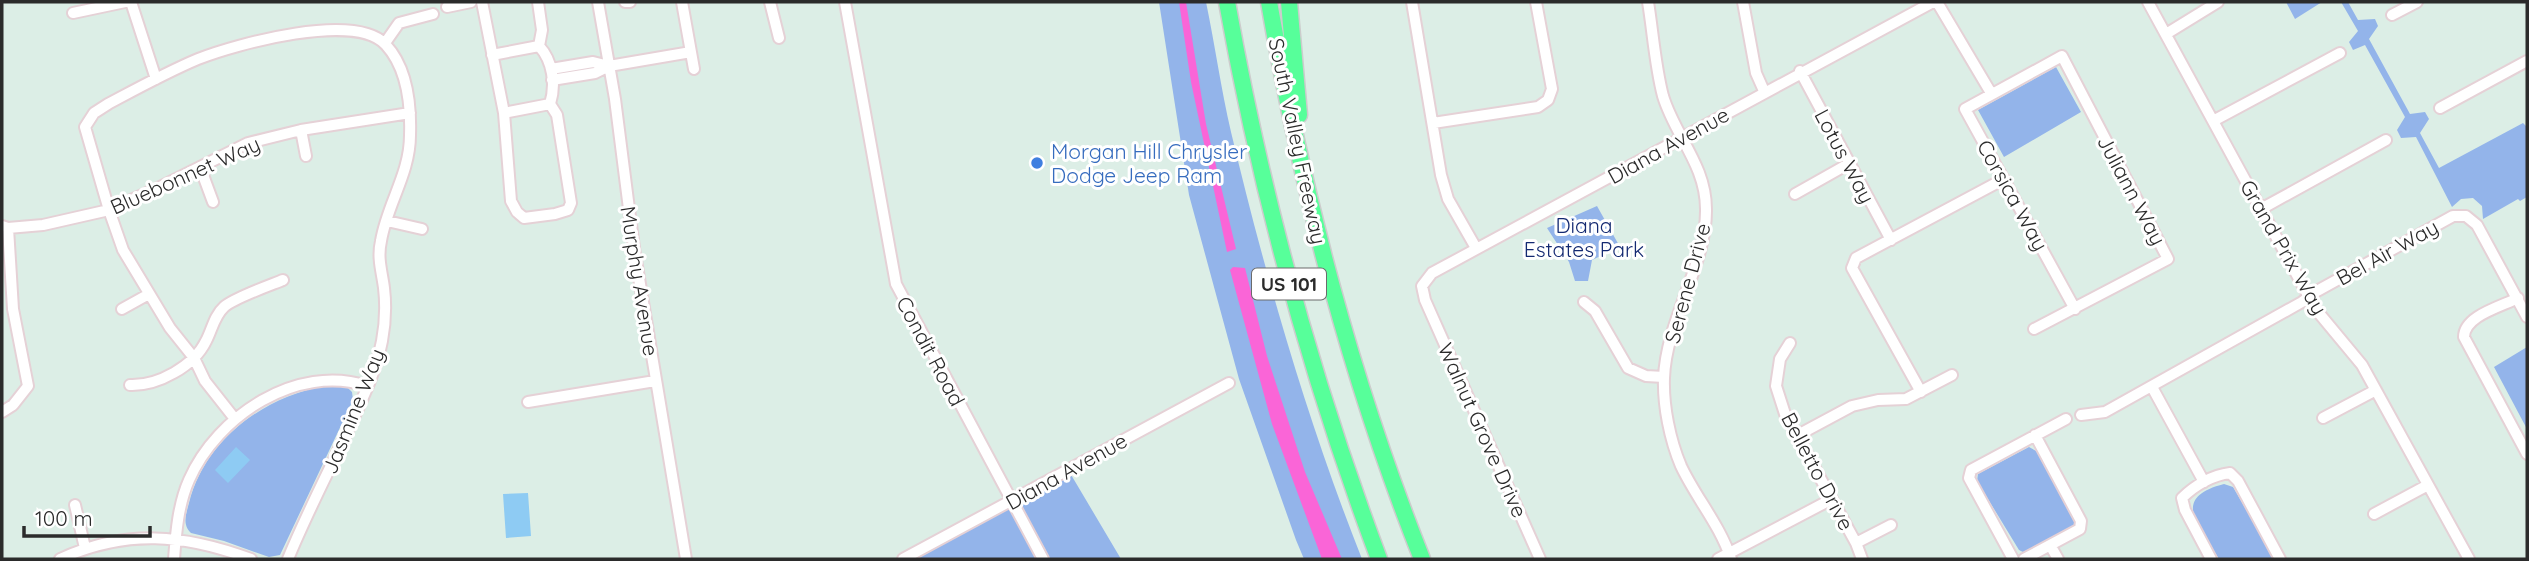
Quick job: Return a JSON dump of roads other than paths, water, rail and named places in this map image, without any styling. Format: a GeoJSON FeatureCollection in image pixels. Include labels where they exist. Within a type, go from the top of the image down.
{"type":"FeatureCollection","features":[{"type":"Feature","properties":{"kind":"highway"},"geometry":{"type":"LineString","coordinates":[[1219,2],[1242,85]]}},
{"type":"Feature","properties":{"kind":"highway","name":"South Valley Freeway"},"geometry":{"type":"LineString","coordinates":[[1227,2],[1242,85],[1295,307],[1336,441],[1379,559]]}},
{"type":"Feature","properties":{"kind":"highway","name":"South Valley Freeway"},"geometry":{"type":"LineString","coordinates":[[1269,2],[1305,183],[1360,384],[1422,559]]}},
{"type":"Feature","properties":{"kind":"highway"},"geometry":{"type":"LineString","coordinates":[[1289,2],[1305,183]]}},
{"type":"Feature","properties":{"kind":"street"},"geometry":{"type":"LineString","coordinates":[[73,13],[125,2]]}},
{"type":"Feature","properties":{"kind":"street"},"geometry":{"type":"LineString","coordinates":[[131,2],[156,79]]}},
{"type":"Feature","properties":{"kind":"street"},"geometry":{"type":"LineString","coordinates":[[447,7],[471,2]]}},
{"type":"Feature","properties":{"kind":"street"},"geometry":{"type":"LineString","coordinates":[[482,2],[504,113],[511,201],[524,218],[568,210],[572,203],[557,115],[550,104],[553,93],[552,74],[546,53],[539,46]]}},
{"type":"Feature","properties":{"kind":"street"},"geometry":{"type":"LineString","coordinates":[[538,2],[542,30],[539,46]]}},
{"type":"Feature","properties":{"kind":"street","name":"Murphy Avenue"},"geometry":{"type":"LineString","coordinates":[[598,2],[634,248],[686,559]]}},
{"type":"Feature","properties":{"kind":"street"},"geometry":{"type":"LineString","coordinates":[[682,2],[694,69]]}},
{"type":"Feature","properties":{"kind":"street"},"geometry":{"type":"LineString","coordinates":[[770,2],[779,38]]}},
{"type":"Feature","properties":{"kind":"street","name":"Condit Road"},"geometry":{"type":"LineString","coordinates":[[845,2],[896,284],[1043,559]]}},
{"type":"Feature","properties":{"kind":"street"},"geometry":{"type":"LineString","coordinates":[[1412,2],[1441,176],[1448,198],[1476,248]]}},
{"type":"Feature","properties":{"kind":"street"},"geometry":{"type":"LineString","coordinates":[[1433,122],[1538,107],[1548,100],[1552,89],[1536,2]]}},
{"type":"Feature","properties":{"kind":"street","name":"Serene Drive"},"geometry":{"type":"LineString","coordinates":[[1648,2],[1663,96],[1703,180],[1706,210],[1702,243],[1672,332],[1664,377],[1668,424],[1681,464],[1730,556]]}},
{"type":"Feature","properties":{"kind":"street"},"geometry":{"type":"LineString","coordinates":[[1743,2],[1756,73],[1764,91]]}},
{"type":"Feature","properties":{"kind":"street"},"geometry":{"type":"LineString","coordinates":[[1935,2],[1991,93]]}},
{"type":"Feature","properties":{"kind":"street","name":"Diana Avenue"},"geometry":{"type":"LineString","coordinates":[[1425,300],[1422,286],[1432,273],[1550,211],[1800,71],[1935,2]]}},
{"type":"Feature","properties":{"kind":"street","name":"Grand Prix Way"},"geometry":{"type":"LineString","coordinates":[[2148,2],[2309,297],[2318,312],[2356,355],[2469,559]]}},
{"type":"Feature","properties":{"kind":"street"},"geometry":{"type":"LineString","coordinates":[[2166,34],[2218,2]]}},
{"type":"Feature","properties":{"kind":"street"},"geometry":{"type":"LineString","coordinates":[[2392,15],[2417,2]]}},
{"type":"Feature","properties":{"kind":"street"},"geometry":{"type":"LineString","coordinates":[[235,419],[205,381],[194,358],[170,328],[123,250],[85,127],[94,113],[108,104],[201,58],[245,44],[336,29],[362,32],[385,43],[399,23],[433,14]]}},
{"type":"Feature","properties":{"kind":"street","name":"Jasmine Way"},"geometry":{"type":"LineString","coordinates":[[288,559],[367,386],[382,343],[384,289],[379,262],[381,241],[409,155],[410,113],[407,87],[398,64],[385,43]]}},
{"type":"Feature","properties":{"kind":"street"},"geometry":{"type":"LineString","coordinates":[[492,54],[539,46]]}},
{"type":"Feature","properties":{"kind":"street"},"geometry":{"type":"LineString","coordinates":[[552,74],[595,73],[609,66],[691,52]]}},
{"type":"Feature","properties":{"kind":"street"},"geometry":{"type":"LineString","coordinates":[[2213,121],[2340,53]]}},
{"type":"Feature","properties":{"kind":"street","name":"Juliann Way"},"geometry":{"type":"LineString","coordinates":[[1991,93],[2062,56],[2168,259],[2034,329]]}},
{"type":"Feature","properties":{"kind":"street"},"geometry":{"type":"LineString","coordinates":[[2440,108],[2527,61]]}},
{"type":"Feature","properties":{"kind":"street","name":"Lotus Way"},"geometry":{"type":"LineString","coordinates":[[1800,71],[1891,240]]}},
{"type":"Feature","properties":{"kind":"street","name":"Corsica Way"},"geometry":{"type":"LineString","coordinates":[[1991,93],[1965,108],[2075,309]]}},
{"type":"Feature","properties":{"kind":"street"},"geometry":{"type":"LineString","coordinates":[[504,113],[550,104]]}},
{"type":"Feature","properties":{"kind":"street","name":"Bluebonnet Way"},"geometry":{"type":"LineString","coordinates":[[5,227],[43,225],[109,210],[248,143],[301,130],[410,113]]}},
{"type":"Feature","properties":{"kind":"street"},"geometry":{"type":"LineString","coordinates":[[301,130],[306,156]]}},
{"type":"Feature","properties":{"kind":"street"},"geometry":{"type":"LineString","coordinates":[[2261,209],[2386,140]]}},
{"type":"Feature","properties":{"kind":"street"},"geometry":{"type":"LineString","coordinates":[[1795,194],[1850,163]]}},
{"type":"Feature","properties":{"kind":"street"},"geometry":{"type":"LineString","coordinates":[[200,167],[213,202]]}},
{"type":"Feature","properties":{"kind":"street"},"geometry":{"type":"LineString","coordinates":[[1921,392],[1852,268],[1856,258],[2004,179]]}},
{"type":"Feature","properties":{"kind":"street","name":"Bel Air Way"},"geometry":{"type":"LineString","coordinates":[[2081,415],[2105,412],[2152,387],[2453,216],[2472,219],[2477,225],[2527,317]]}},
{"type":"Feature","properties":{"kind":"street"},"geometry":{"type":"LineString","coordinates":[[387,221],[422,229]]}},
{"type":"Feature","properties":{"kind":"street"},"geometry":{"type":"LineString","coordinates":[[2,412],[13,405],[28,386],[7,309],[5,227]]}},
{"type":"Feature","properties":{"kind":"street"},"geometry":{"type":"LineString","coordinates":[[130,385],[142,385],[168,375],[194,358],[224,307],[283,280]]}},
{"type":"Feature","properties":{"kind":"street"},"geometry":{"type":"LineString","coordinates":[[122,310],[149,294]]}},
{"type":"Feature","properties":{"kind":"street"},"geometry":{"type":"LineString","coordinates":[[2518,298],[2472,320],[2464,330],[2464,337],[2527,454]]}},
{"type":"Feature","properties":{"kind":"street","name":"Walnut Grove Drive"},"geometry":{"type":"LineString","coordinates":[[1425,300],[1540,559]]}},
{"type":"Feature","properties":{"kind":"street"},"geometry":{"type":"LineString","coordinates":[[1584,302],[1595,311],[1628,368],[1646,376],[1664,377]]}},
{"type":"Feature","properties":{"kind":"street","name":"Belletto Drive"},"geometry":{"type":"LineString","coordinates":[[1790,343],[1780,359],[1776,386],[1785,414],[1856,543],[1862,559]]}},
{"type":"Feature","properties":{"kind":"street"},"geometry":{"type":"LineString","coordinates":[[1798,435],[1852,407],[1878,400],[1906,399],[1952,375]]}},
{"type":"Feature","properties":{"kind":"street"},"geometry":{"type":"LineString","coordinates":[[174,559],[180,509],[189,481],[212,443],[235,419],[269,398],[309,382],[336,379],[367,386]]}},
{"type":"Feature","properties":{"kind":"street"},"geometry":{"type":"LineString","coordinates":[[528,402],[655,380]]}},
{"type":"Feature","properties":{"kind":"street","name":"Diana Avenue"},"geometry":{"type":"LineString","coordinates":[[903,559],[1229,383]]}},
{"type":"Feature","properties":{"kind":"street"},"geometry":{"type":"LineString","coordinates":[[2152,387],[2204,482]]}},
{"type":"Feature","properties":{"kind":"street"},"geometry":{"type":"LineString","coordinates":[[2323,418],[2376,390]]}},
{"type":"Feature","properties":{"kind":"street"},"geometry":{"type":"LineString","coordinates":[[2013,559],[1969,478],[1970,470],[2066,419]]}},
{"type":"Feature","properties":{"kind":"street"},"geometry":{"type":"LineString","coordinates":[[2024,559],[2080,529],[2081,521],[2035,435]]}},
{"type":"Feature","properties":{"kind":"street"},"geometry":{"type":"LineString","coordinates":[[2211,559],[2185,510],[2182,498],[2191,489],[2219,474],[2230,472],[2238,481],[2280,559]]}},
{"type":"Feature","properties":{"kind":"street"},"geometry":{"type":"LineString","coordinates":[[2374,514],[2428,485]]}},
{"type":"Feature","properties":{"kind":"street"},"geometry":{"type":"LineString","coordinates":[[1718,559],[1730,556],[1832,499]]}},
{"type":"Feature","properties":{"kind":"street"},"geometry":{"type":"LineString","coordinates":[[75,505],[85,548]]}},
{"type":"Feature","properties":{"kind":"street"},"geometry":{"type":"LineString","coordinates":[[1856,543],[1891,525]]}},
{"type":"Feature","properties":{"kind":"street"},"geometry":{"type":"LineString","coordinates":[[60,559],[114,540],[148,538],[176,539],[213,546],[251,559]]}},
{"type":"Feature","properties":{"kind":"street"},"geometry":{"type":"LineString","coordinates":[[2050,545],[2058,559]]}},
{"type":"Feature","properties":{"kind":"place","name":"Morgan Hill Chrysler Dodge Jeep Ram"},"geometry":{"type":"Point","coordinates":[1037,163]}},
{"type":"Feature","properties":{"kind":"park label","name":"Diana Estates Park"},"geometry":{"type":"Point","coordinates":[1584,237]}}]}
